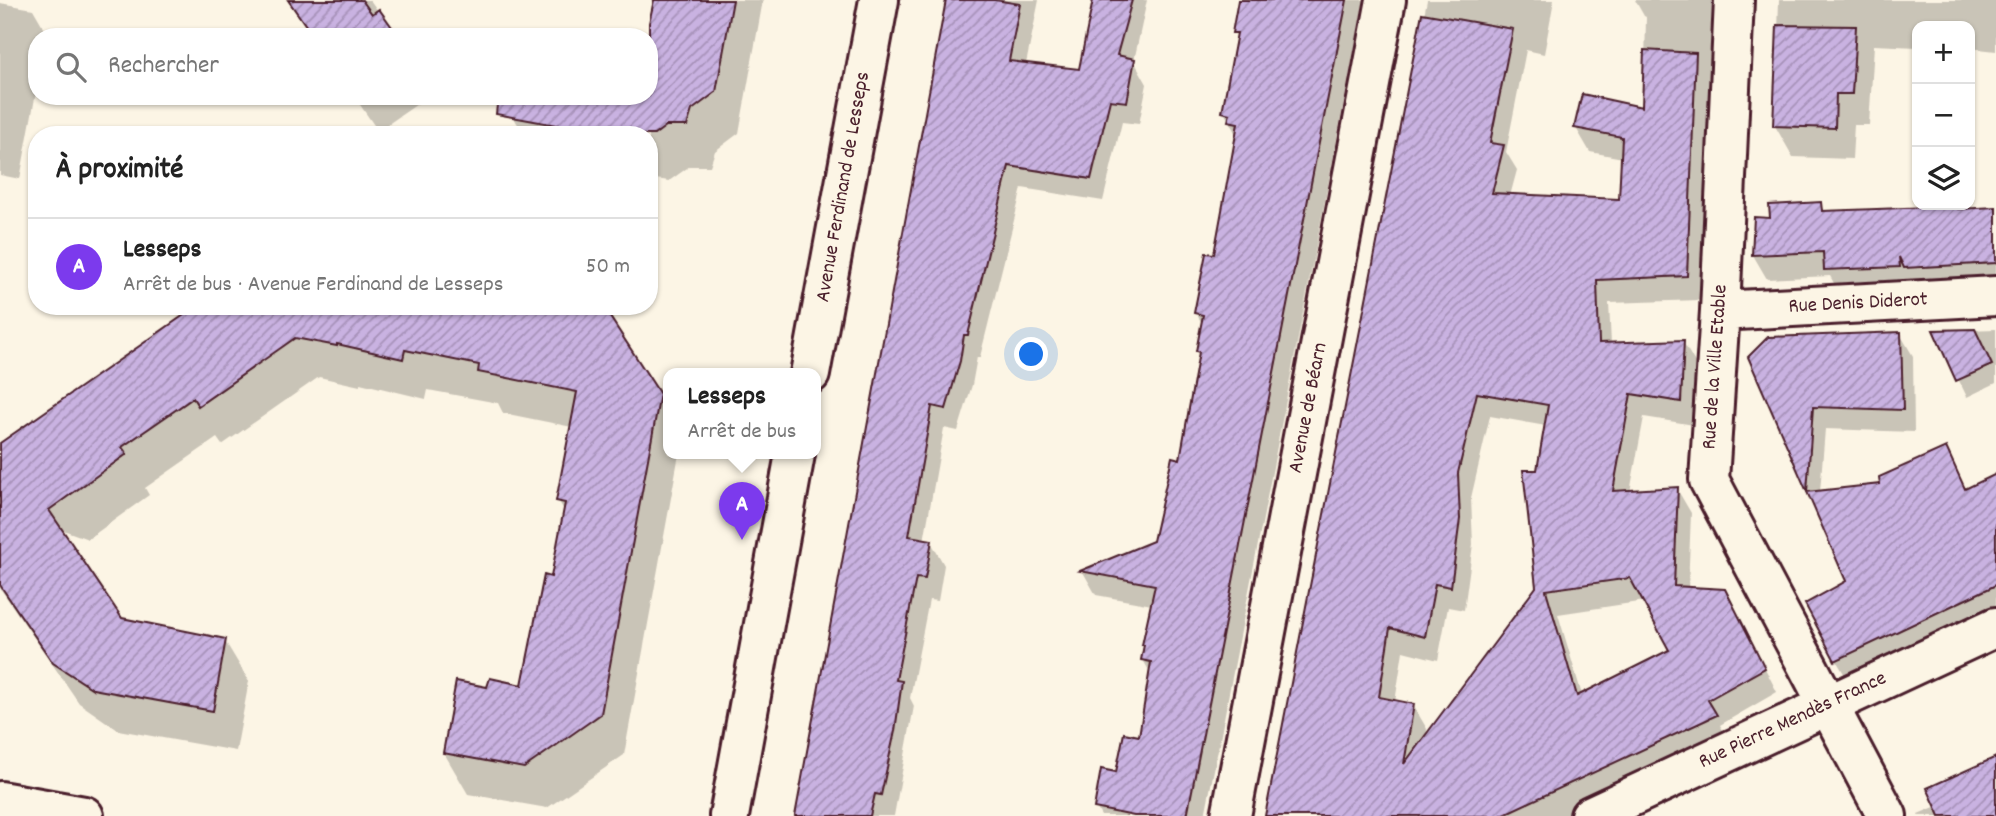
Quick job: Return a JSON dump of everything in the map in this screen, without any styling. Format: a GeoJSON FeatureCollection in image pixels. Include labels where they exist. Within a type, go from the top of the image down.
{"type":"FeatureCollection","features":[{"type":"Feature","properties":{"kind":"street","name":"Avenue Ferdinand de Lesseps"},"geometry":{"type":"LineString","coordinates":[[811,368],[878,0]]}},
{"type":"Feature","properties":{"kind":"street","name":"Avenue de Béarn"},"geometry":{"type":"LineString","coordinates":[[1231,816],[1386,0]]}},
{"type":"Feature","properties":{"kind":"street","name":"Rue de la Ville Etable"},"geometry":{"type":"LineString","coordinates":[[1734,0],[1720,311],[1709,480],[1887,816]]}},
{"type":"Feature","properties":{"kind":"street","name":"Rue Denis Diderot"},"geometry":{"type":"LineString","coordinates":[[1720,311],[1996,296]]}},
{"type":"Feature","properties":{"kind":"street"},"geometry":{"type":"LineString","coordinates":[[729,816],[794,459]]}},
{"type":"Feature","properties":{"kind":"street","name":"Rue Pierre Mendès France"},"geometry":{"type":"LineString","coordinates":[[1590,816],[1996,627]]}},
{"type":"Feature","properties":{"kind":"street"},"geometry":{"type":"LineString","coordinates":[[0,800],[84,816]]}},
{"type":"Feature","properties":{"kind":"building"},"geometry":{"type":"Polygon","coordinates":[[[288,0],[362,0],[372,14],[379,9],[393,28],[308,28],[288,0]]]}},
{"type":"Feature","properties":{"kind":"building"},"geometry":{"type":"Polygon","coordinates":[[[654,0],[733,0],[716,92],[692,110],[687,126],[666,126],[658,132],[658,126],[561,126],[496,114],[497,105],[658,105],[658,28],[649,28],[654,0]]]}},
{"type":"Feature","properties":{"kind":"building"},"geometry":{"type":"Polygon","coordinates":[[[946,0],[995,0],[1020,4],[1009,61],[1079,69],[1093,0],[1132,0],[1117,55],[1135,59],[1127,102],[1110,100],[1091,179],[1009,166],[968,335],[964,335],[960,361],[946,409],[932,406],[909,536],[932,540],[925,579],[916,578],[896,680],[902,681],[895,731],[881,795],[875,794],[870,816],[795,816],[946,0]]]}},
{"type":"Feature","properties":{"kind":"building"},"geometry":{"type":"Polygon","coordinates":[[[1238,0],[1347,0],[1187,816],[1134,816],[1094,808],[1101,769],[1116,772],[1124,733],[1139,736],[1151,662],[1141,660],[1142,645],[1155,585],[1080,571],[1153,541],[1172,457],[1180,459],[1203,315],[1194,313],[1206,253],[1214,254],[1238,123],[1228,121],[1230,114],[1222,112],[1237,33],[1232,33],[1238,0]]]}},
{"type":"Feature","properties":{"kind":"building"},"geometry":{"type":"Polygon","coordinates":[[[1422,13],[1513,29],[1490,143],[1504,145],[1492,193],[1619,199],[1622,137],[1574,128],[1582,94],[1642,107],[1644,50],[1696,53],[1687,276],[1597,280],[1599,343],[1684,340],[1681,402],[1631,394],[1613,491],[1678,487],[1674,586],[1725,589],[1765,668],[1708,700],[1717,715],[1500,816],[1265,816],[1422,13]],[[1477,393],[1458,473],[1460,519],[1451,587],[1435,584],[1425,637],[1390,628],[1379,697],[1414,704],[1404,764],[1536,587],[1523,470],[1537,470],[1548,405],[1477,393]],[[1630,578],[1546,590],[1577,696],[1669,650],[1630,578]]]}},
{"type":"Feature","properties":{"kind":"building"},"geometry":{"type":"Polygon","coordinates":[[[1777,25],[1856,26],[1852,94],[1836,94],[1835,128],[1773,126],[1777,25]]]}},
{"type":"Feature","properties":{"kind":"building"},"geometry":{"type":"Polygon","coordinates":[[[1821,202],[1822,211],[1912,208],[1912,210],[1975,210],[1996,207],[1996,263],[1904,268],[1899,257],[1900,267],[1824,270],[1823,252],[1752,255],[1754,217],[1770,218],[1769,205],[1821,202]]]}},
{"type":"Feature","properties":{"kind":"building"},"geometry":{"type":"Polygon","coordinates":[[[184,315],[609,315],[660,394],[601,714],[524,768],[443,753],[456,681],[487,687],[490,678],[522,685],[544,575],[551,577],[565,503],[556,501],[577,392],[478,372],[479,365],[405,350],[403,359],[337,344],[295,338],[198,406],[193,398],[122,447],[127,454],[49,510],[122,618],[226,639],[213,711],[93,689],[53,663],[0,585],[0,443],[184,315]]]}},
{"type":"Feature","properties":{"kind":"building"},"geometry":{"type":"Polygon","coordinates":[[[1975,329],[1992,365],[1956,381],[1933,330],[1975,329]]]}},
{"type":"Feature","properties":{"kind":"building"},"geometry":{"type":"Polygon","coordinates":[[[1901,332],[1903,410],[1813,407],[1807,492],[1748,357],[1768,337],[1901,332]]]}},
{"type":"Feature","properties":{"kind":"building"},"geometry":{"type":"Polygon","coordinates":[[[1946,447],[1965,489],[1996,474],[1996,585],[1835,661],[1805,604],[1846,581],[1807,492],[1880,484],[1879,477],[1946,447]]]}},
{"type":"Feature","properties":{"kind":"building"},"geometry":{"type":"Polygon","coordinates":[[[1996,757],[1996,816],[1940,816],[1927,788],[1996,757]]]}},
{"type":"Feature","properties":{"kind":"place","name":"Lesseps"},"geometry":{"type":"Point","coordinates":[742,540]}}]}
